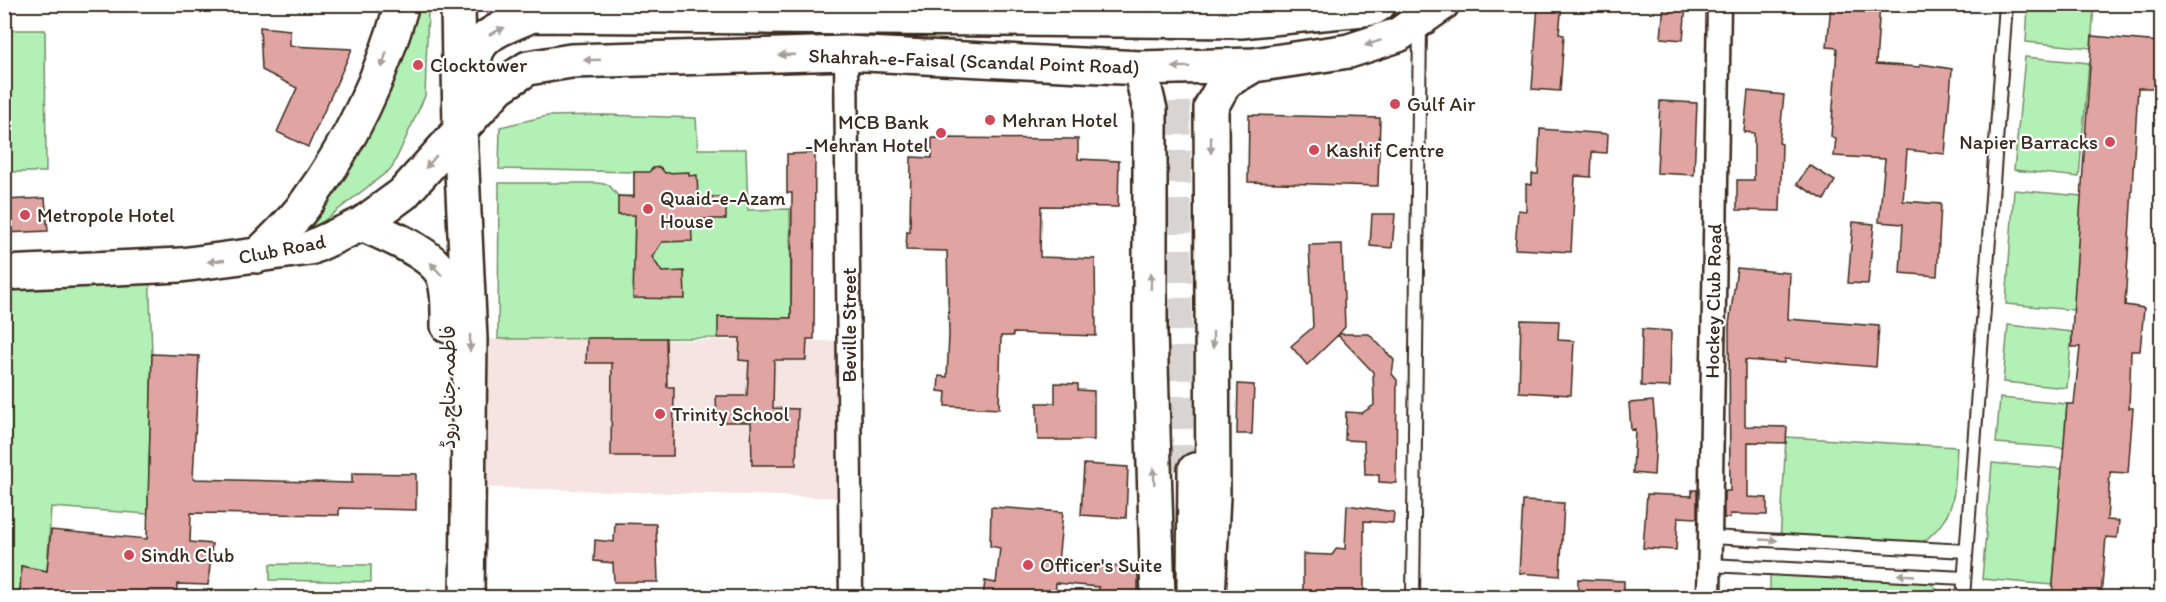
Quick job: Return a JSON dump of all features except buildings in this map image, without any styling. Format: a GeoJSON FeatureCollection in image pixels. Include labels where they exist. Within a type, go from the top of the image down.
{"type":"FeatureCollection","features":[{"type":"Feature","properties":{"kind":"main road"},"geometry":{"type":"LineString","coordinates":[[257,256],[306,204],[344,147],[379,76],[402,4]]}},
{"type":"Feature","properties":{"kind":"main road","name":"فاطمہ جناح روڈ"},"geometry":{"type":"LineString","coordinates":[[458,4],[460,129],[470,339],[467,597]]}},
{"type":"Feature","properties":{"kind":"main road"},"geometry":{"type":"LineString","coordinates":[[981,19],[1068,4]]}},
{"type":"Feature","properties":{"kind":"main road"},"geometry":{"type":"LineString","coordinates":[[1166,4],[1185,9],[1210,4]]}},
{"type":"Feature","properties":{"kind":"main road","name":"Shahrah-e-Faisal (Scandal Point Road)"},"geometry":{"type":"LineString","coordinates":[[521,10],[853,12],[981,19],[1241,21],[1373,8],[1378,4]]}},
{"type":"Feature","properties":{"kind":"main road"},"geometry":{"type":"LineString","coordinates":[[499,87],[483,78],[474,67],[477,46],[485,37],[521,10]]}},
{"type":"Feature","properties":{"kind":"main road","name":"Shahrah-e-Faisal (Scandal Point Road)"},"geometry":{"type":"LineString","coordinates":[[499,87],[528,68],[571,61],[846,53],[1140,68],[1254,65],[1283,58],[1349,51],[1398,35],[1431,12]]}},
{"type":"Feature","properties":{"kind":"main road"},"geometry":{"type":"LineString","coordinates":[[1208,597],[1213,496],[1211,107],[1225,82],[1254,65]]}},
{"type":"Feature","properties":{"kind":"main road"},"geometry":{"type":"LineString","coordinates":[[1140,68],[1150,110],[1150,331],[1158,597]]}},
{"type":"Feature","properties":{"kind":"main road","name":"Club Road"},"geometry":{"type":"LineString","coordinates":[[4,273],[181,265],[310,248],[362,224],[403,194],[499,87]]}},
{"type":"Feature","properties":{"kind":"main road","name":"فاطمہ جناح روڈ"},"geometry":{"type":"LineString","coordinates":[[362,224],[405,244],[427,258],[443,276],[447,298],[448,339],[448,597]]}},
{"type":"Feature","properties":{"kind":"main road"},"geometry":{"type":"LineString","coordinates":[[1173,597],[1186,470],[1193,597]]}},
{"type":"Feature","properties":{"kind":"street","name":"Hockey Club Road"},"geometry":{"type":"LineString","coordinates":[[1709,597],[1719,4]]}},
{"type":"Feature","properties":{"kind":"street","name":"Beville Street"},"geometry":{"type":"LineString","coordinates":[[846,53],[851,597]]}},
{"type":"Feature","properties":{"kind":"lane"},"geometry":{"type":"LineString","coordinates":[[1963,597],[2006,4]]}},
{"type":"Feature","properties":{"kind":"lane"},"geometry":{"type":"LineString","coordinates":[[1413,597],[1431,12]]}},
{"type":"Feature","properties":{"kind":"lane"},"geometry":{"type":"LineString","coordinates":[[1711,537],[1966,551]]}},
{"type":"Feature","properties":{"kind":"lane"},"geometry":{"type":"LineString","coordinates":[[1710,565],[1964,578]]}},
{"type":"Feature","properties":{"kind":"shaded area","name":"Trinity School"},"geometry":{"type":"Polygon","coordinates":[[[470,339],[849,341],[851,498],[469,487],[470,339]]]}},
{"type":"Feature","properties":{"kind":"green space"},"geometry":{"type":"Polygon","coordinates":[[[416,5],[423,5],[428,10],[425,96],[392,168],[303,237],[287,237],[416,5]]]}},
{"type":"Feature","properties":{"kind":"green space"},"geometry":{"type":"Polygon","coordinates":[[[2028,5],[2094,5],[2091,48],[2026,42],[2028,5]]]}},
{"type":"Feature","properties":{"kind":"green space"},"geometry":{"type":"Polygon","coordinates":[[[5,30],[45,30],[46,172],[5,172],[5,30]]]}},
{"type":"Feature","properties":{"kind":"green space"},"geometry":{"type":"Polygon","coordinates":[[[2025,57],[2089,63],[2079,177],[2014,170],[2025,57]]]}},
{"type":"Feature","properties":{"kind":"green space"},"geometry":{"type":"Polygon","coordinates":[[[547,116],[696,118],[698,149],[746,149],[748,210],[790,209],[791,318],[719,317],[718,338],[498,339],[499,183],[598,183],[609,185],[618,196],[634,196],[634,172],[499,169],[500,127],[547,116]]]}},
{"type":"Feature","properties":{"kind":"green space"},"geometry":{"type":"Polygon","coordinates":[[[2014,190],[2082,196],[2074,310],[2006,304],[2014,190]]]}},
{"type":"Feature","properties":{"kind":"green space"},"geometry":{"type":"Polygon","coordinates":[[[149,267],[152,354],[148,514],[51,507],[47,571],[21,566],[20,598],[4,597],[4,273],[149,267]]]}},
{"type":"Feature","properties":{"kind":"green space"},"geometry":{"type":"Polygon","coordinates":[[[2008,325],[2072,332],[2067,388],[2003,382],[2008,325]]]}},
{"type":"Feature","properties":{"kind":"green space"},"geometry":{"type":"Polygon","coordinates":[[[2000,398],[2067,404],[2064,448],[1996,443],[2000,398]]]}},
{"type":"Feature","properties":{"kind":"green space"},"geometry":{"type":"Polygon","coordinates":[[[1786,437],[1957,447],[1952,504],[1940,526],[1916,547],[1780,543],[1786,437]]]}},
{"type":"Feature","properties":{"kind":"green space"},"geometry":{"type":"Polygon","coordinates":[[[1992,463],[2063,469],[2053,585],[1982,579],[1992,463]]]}},
{"type":"Feature","properties":{"kind":"green space"},"geometry":{"type":"Polygon","coordinates":[[[270,564],[371,565],[371,582],[270,580],[270,564]]]}},
{"type":"Feature","properties":{"kind":"green space"},"geometry":{"type":"Polygon","coordinates":[[[1770,567],[1925,576],[1943,597],[1770,598],[1770,567]]]}},
{"type":"Feature","properties":{"kind":"tunnel"},"geometry":{"type":"LineString","coordinates":[[1173,4],[1177,471]]}},
{"type":"Feature","properties":{"kind":"place","name":"Clocktower"},"geometry":{"type":"Point","coordinates":[418,65]}},
{"type":"Feature","properties":{"kind":"place","name":"Gulf Air"},"geometry":{"type":"Point","coordinates":[1395,104]}},
{"type":"Feature","properties":{"kind":"place","name":"Mehran Hotel"},"geometry":{"type":"Point","coordinates":[990,120]}},
{"type":"Feature","properties":{"kind":"place","name":"MCB Bank -Mehran Hotel"},"geometry":{"type":"Point","coordinates":[941,133]}},
{"type":"Feature","properties":{"kind":"place","name":"Napier Barracks"},"geometry":{"type":"Point","coordinates":[2110,142]}},
{"type":"Feature","properties":{"kind":"place","name":"Kashif Centre"},"geometry":{"type":"Point","coordinates":[1314,150]}},
{"type":"Feature","properties":{"kind":"place","name":"Quaid-e-Azam House"},"geometry":{"type":"Point","coordinates":[648,209]}},
{"type":"Feature","properties":{"kind":"place","name":"Metropole Hotel"},"geometry":{"type":"Point","coordinates":[25,215]}},
{"type":"Feature","properties":{"kind":"place","name":"Trinity School"},"geometry":{"type":"Point","coordinates":[660,414]}},
{"type":"Feature","properties":{"kind":"place","name":"Sindh Club"},"geometry":{"type":"Point","coordinates":[129,555]}},
{"type":"Feature","properties":{"kind":"place","name":"Officer's Suite"},"geometry":{"type":"Point","coordinates":[1028,565]}}]}
